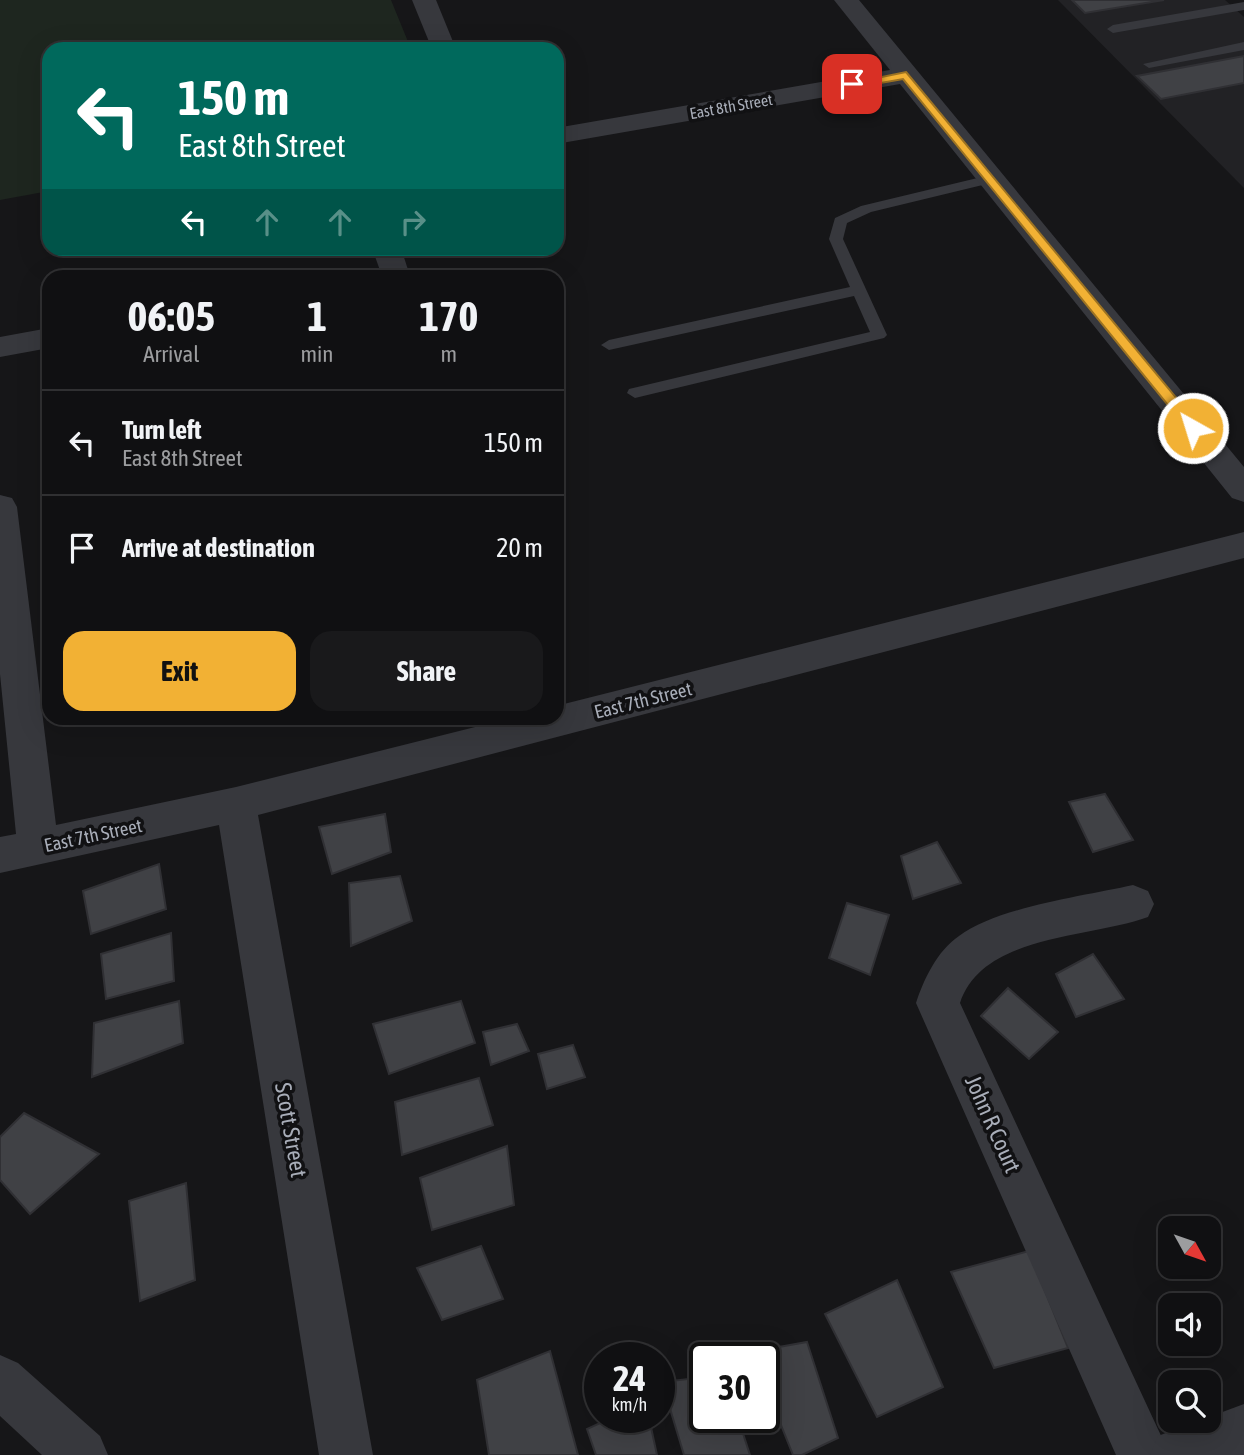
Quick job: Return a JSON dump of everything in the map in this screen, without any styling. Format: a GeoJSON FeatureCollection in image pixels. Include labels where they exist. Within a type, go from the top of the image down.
{"type":"FeatureCollection","features":[{"type":"Feature","properties":{"kind":"street"},"geometry":{"type":"LineString","coordinates":[[424,0],[441,42]]}},
{"type":"Feature","properties":{"kind":"street"},"geometry":{"type":"LineString","coordinates":[[846,0],[1244,490]]}},
{"type":"Feature","properties":{"kind":"street","name":"East 8th Street"},"geometry":{"type":"LineString","coordinates":[[564,135],[906,75]]}},
{"type":"Feature","properties":{"kind":"street"},"geometry":{"type":"LineString","coordinates":[[0,347],[42,339]]}},
{"type":"Feature","properties":{"kind":"street"},"geometry":{"type":"LineString","coordinates":[[0,507],[38,846]]}},
{"type":"Feature","properties":{"kind":"street","name":"East 7th Street"},"geometry":{"type":"LineString","coordinates":[[564,717],[1244,545]]}},
{"type":"Feature","properties":{"kind":"street","name":"East 7th Street"},"geometry":{"type":"LineString","coordinates":[[0,855],[236,804],[533,725]]}},
{"type":"Feature","properties":{"kind":"street","name":"Scott Street"},"geometry":{"type":"LineString","coordinates":[[236,804],[346,1455]]}},
{"type":"Feature","properties":{"kind":"street","name":"John R Court"},"geometry":{"type":"LineString","coordinates":[[1133,904],[1005,935],[975,949],[942,988],[938,1003],[1143,1455]]}},
{"type":"Feature","properties":{"kind":"street"},"geometry":{"type":"LineString","coordinates":[[0,1381],[81,1455]]}},
{"type":"Feature","properties":{"kind":"street"},"geometry":{"type":"LineString","coordinates":[[1177,1455],[1244,1430]]}},
{"type":"Feature","properties":{"kind":"lane"},"geometry":{"type":"LineString","coordinates":[[1113,29],[1244,6]]}},
{"type":"Feature","properties":{"kind":"lane"},"geometry":{"type":"LineString","coordinates":[[1149,64],[1244,46]]}},
{"type":"Feature","properties":{"kind":"lane"},"geometry":{"type":"LineString","coordinates":[[635,393],[878,335],[836,239],[840,221],[866,209],[990,179]]}},
{"type":"Feature","properties":{"kind":"lane"},"geometry":{"type":"LineString","coordinates":[[609,345],[859,290]]}},
{"type":"Feature","properties":{"kind":"shaded area"},"geometry":{"type":"Polygon","coordinates":[[[0,0],[391,0],[408,42],[42,42],[42,192],[0,200],[0,0]]]}},
{"type":"Feature","properties":{"kind":"shaded area"},"geometry":{"type":"Polygon","coordinates":[[[1058,0],[1225,0],[1244,17],[1244,188],[1058,0]]]}},
{"type":"Feature","properties":{"kind":"building"},"geometry":{"type":"Polygon","coordinates":[[[1072,0],[1164,0],[1085,13],[1072,0]]]}},
{"type":"Feature","properties":{"kind":"building"},"geometry":{"type":"Polygon","coordinates":[[[1244,56],[1244,83],[1161,99],[1137,76],[1244,56]]]}},
{"type":"Feature","properties":{"kind":"building"},"geometry":{"type":"Polygon","coordinates":[[[1105,794],[1133,840],[1093,852],[1069,802],[1105,794]]]}},
{"type":"Feature","properties":{"kind":"building"},"geometry":{"type":"Polygon","coordinates":[[[385,814],[391,852],[332,874],[319,827],[385,814]]]}},
{"type":"Feature","properties":{"kind":"building"},"geometry":{"type":"Polygon","coordinates":[[[937,842],[961,883],[913,899],[901,856],[937,842]]]}},
{"type":"Feature","properties":{"kind":"building"},"geometry":{"type":"Polygon","coordinates":[[[159,864],[166,909],[91,934],[83,891],[159,864]]]}},
{"type":"Feature","properties":{"kind":"building"},"geometry":{"type":"Polygon","coordinates":[[[400,876],[412,921],[351,946],[349,883],[400,876]]]}},
{"type":"Feature","properties":{"kind":"building"},"geometry":{"type":"Polygon","coordinates":[[[847,903],[889,915],[870,975],[829,958],[847,903]]]}},
{"type":"Feature","properties":{"kind":"building"},"geometry":{"type":"Polygon","coordinates":[[[171,933],[174,981],[106,999],[101,954],[171,933]]]}},
{"type":"Feature","properties":{"kind":"building"},"geometry":{"type":"Polygon","coordinates":[[[1093,954],[1124,999],[1076,1017],[1056,974],[1093,954]]]}},
{"type":"Feature","properties":{"kind":"building"},"geometry":{"type":"Polygon","coordinates":[[[1008,988],[1058,1032],[1029,1059],[981,1016],[1008,988]]]}},
{"type":"Feature","properties":{"kind":"building"},"geometry":{"type":"Polygon","coordinates":[[[179,1001],[183,1043],[92,1077],[94,1023],[179,1001]]]}},
{"type":"Feature","properties":{"kind":"building"},"geometry":{"type":"Polygon","coordinates":[[[461,1001],[475,1043],[389,1074],[373,1024],[461,1001]]]}},
{"type":"Feature","properties":{"kind":"building"},"geometry":{"type":"Polygon","coordinates":[[[517,1024],[529,1051],[491,1065],[483,1032],[517,1024]]]}},
{"type":"Feature","properties":{"kind":"building"},"geometry":{"type":"Polygon","coordinates":[[[573,1045],[585,1077],[547,1089],[538,1054],[573,1045]]]}},
{"type":"Feature","properties":{"kind":"building"},"geometry":{"type":"Polygon","coordinates":[[[479,1078],[493,1125],[402,1155],[395,1102],[479,1078]]]}},
{"type":"Feature","properties":{"kind":"building"},"geometry":{"type":"Polygon","coordinates":[[[24,1113],[99,1154],[30,1214],[0,1180],[0,1137],[24,1113]]]}},
{"type":"Feature","properties":{"kind":"building"},"geometry":{"type":"Polygon","coordinates":[[[507,1146],[514,1205],[432,1230],[420,1178],[507,1146]]]}},
{"type":"Feature","properties":{"kind":"building"},"geometry":{"type":"Polygon","coordinates":[[[186,1183],[195,1280],[140,1301],[129,1201],[186,1183]]]}},
{"type":"Feature","properties":{"kind":"building"},"geometry":{"type":"Polygon","coordinates":[[[481,1246],[503,1299],[442,1320],[417,1268],[481,1246]]]}},
{"type":"Feature","properties":{"kind":"building"},"geometry":{"type":"Polygon","coordinates":[[[1029,1251],[1068,1348],[994,1368],[951,1272],[1029,1251]]]}},
{"type":"Feature","properties":{"kind":"building"},"geometry":{"type":"Polygon","coordinates":[[[897,1280],[943,1387],[877,1417],[825,1314],[897,1280]]]}},
{"type":"Feature","properties":{"kind":"building"},"geometry":{"type":"Polygon","coordinates":[[[807,1342],[838,1438],[802,1455],[793,1455],[780,1422],[780,1347],[807,1342]]]}},
{"type":"Feature","properties":{"kind":"building"},"geometry":{"type":"Polygon","coordinates":[[[550,1351],[578,1455],[489,1455],[477,1380],[550,1351]]]}},
{"type":"Feature","properties":{"kind":"building"},"geometry":{"type":"Polygon","coordinates":[[[689,1379],[689,1433],[743,1433],[750,1455],[684,1455],[675,1425],[675,1380],[689,1379]]]}},
{"type":"Feature","properties":{"kind":"building"},"geometry":{"type":"Polygon","coordinates":[[[588,1433],[652,1433],[657,1455],[596,1455],[588,1433]]]}},
{"type":"Feature","properties":{"kind":"route"},"geometry":{"type":"LineString","coordinates":[[852,84],[906,75],[1193,428]]}}]}
